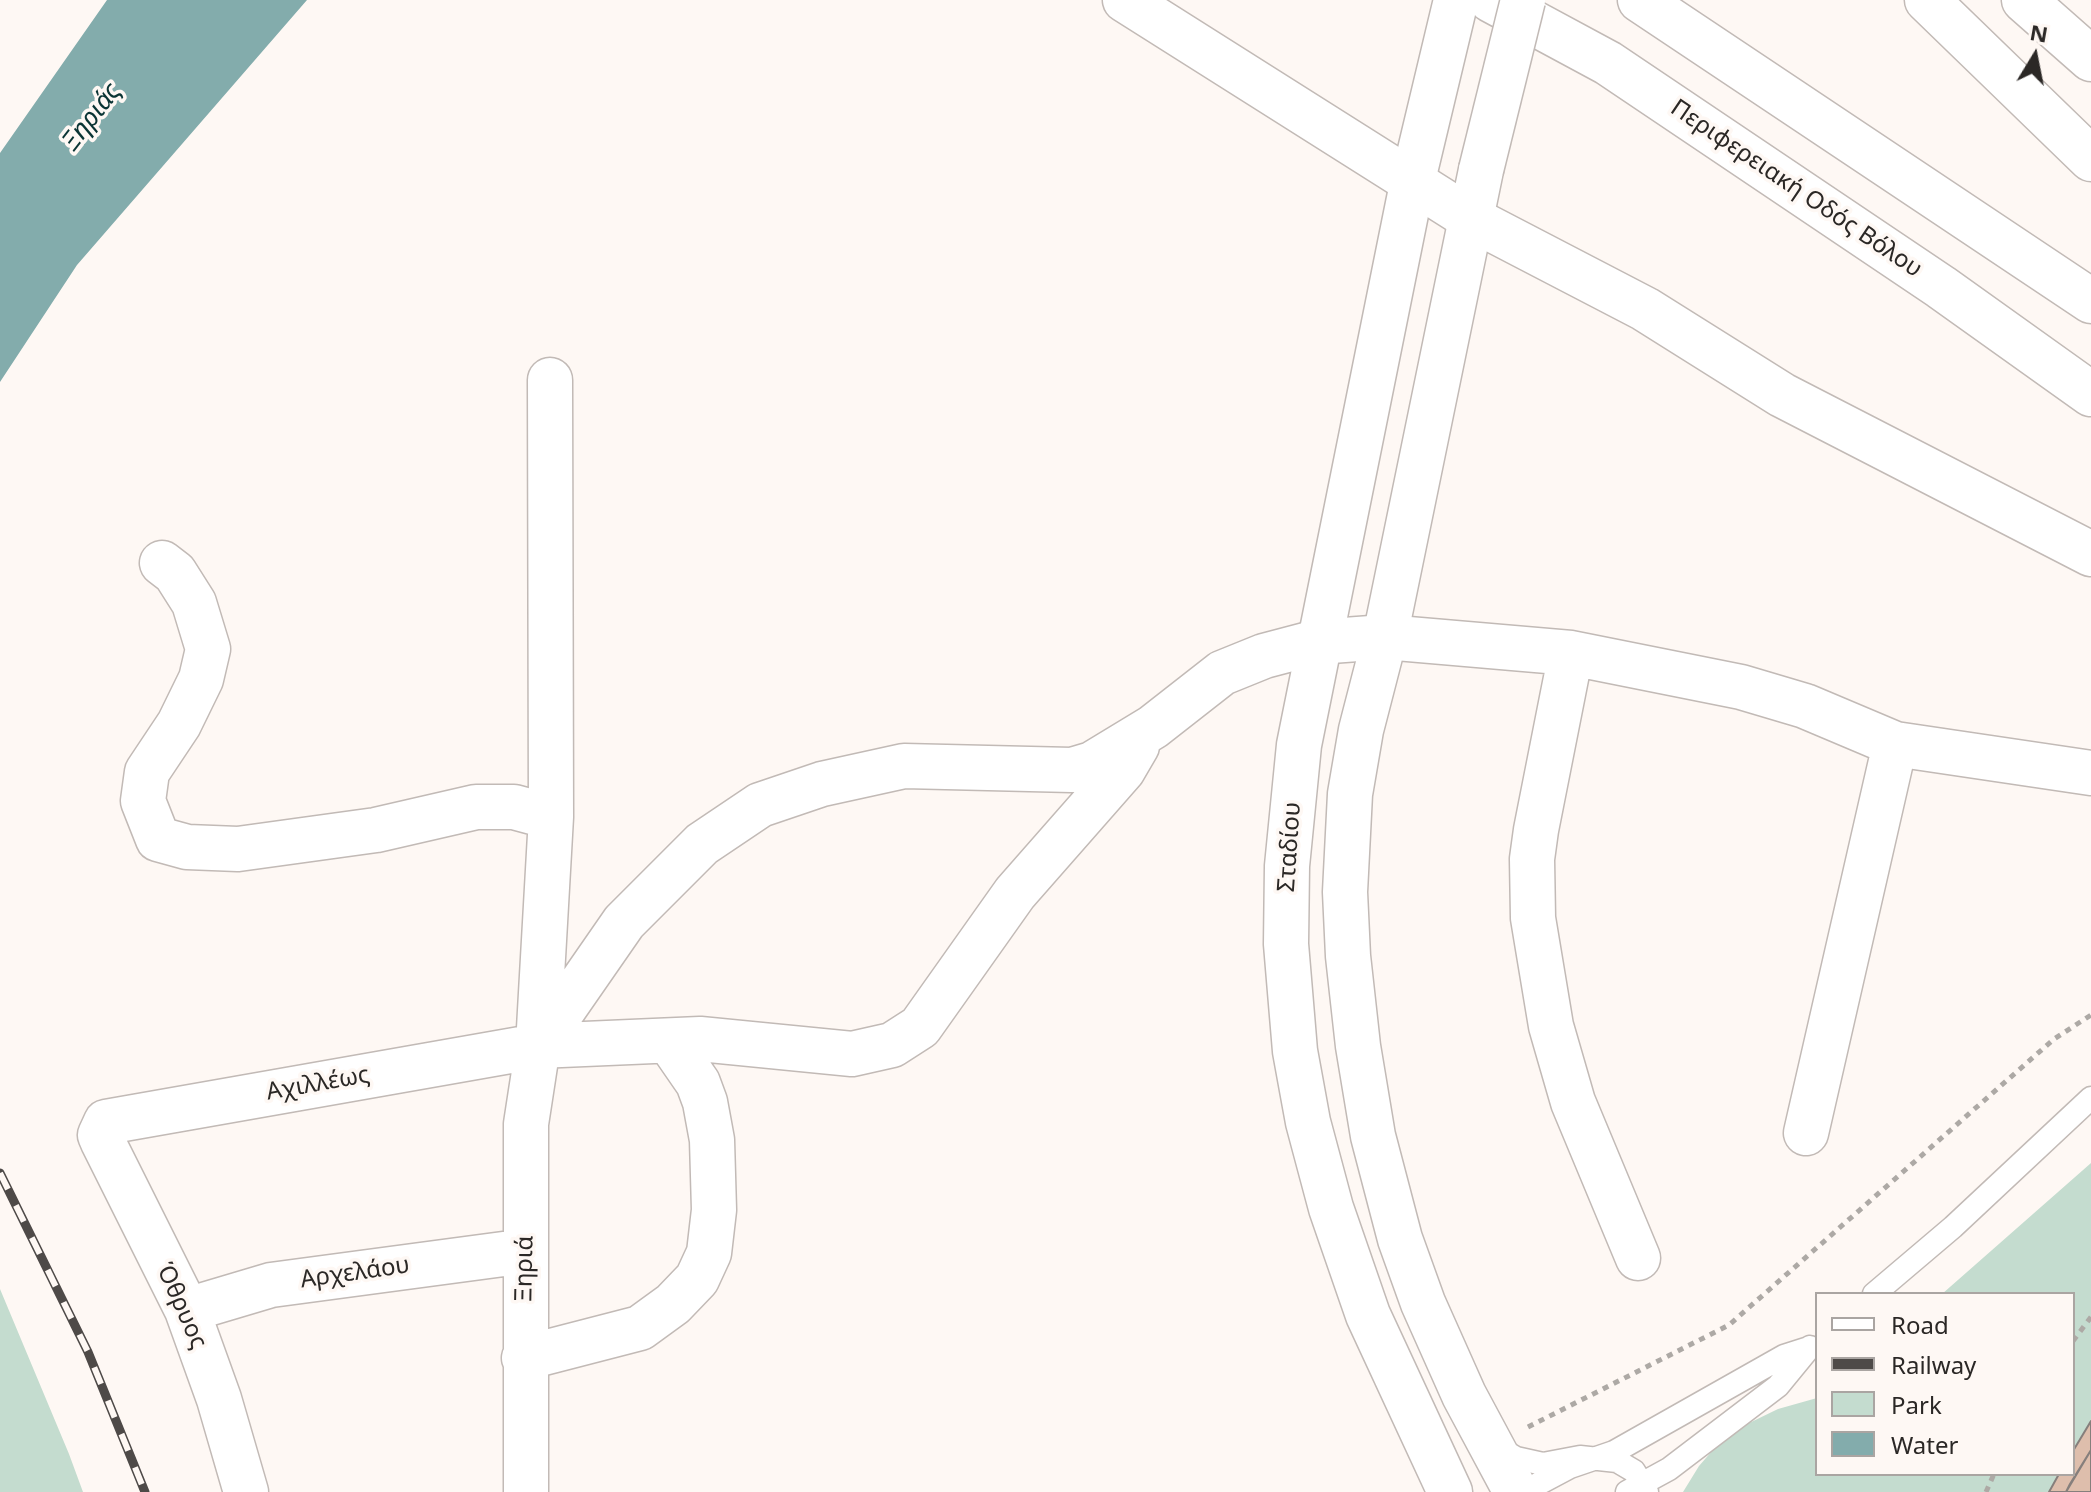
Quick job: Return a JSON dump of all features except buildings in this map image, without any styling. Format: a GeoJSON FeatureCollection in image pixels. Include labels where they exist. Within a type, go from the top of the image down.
{"type":"FeatureCollection","features":[{"type":"Feature","properties":{"kind":"street"},"geometry":{"type":"LineString","coordinates":[[1125,0],[1470,218],[1645,309],[1795,402],[2091,554]]}},
{"type":"Feature","properties":{"kind":"street","name":"Σταδίου"},"geometry":{"type":"LineString","coordinates":[[1450,1492],[1363,1302],[1331,1208],[1308,1122],[1288,998],[1287,866],[1299,745],[1317,642],[1412,184],[1456,0]]}},
{"type":"Feature","properties":{"kind":"street","name":"Περιφερειακή Οδός Βόλου"},"geometry":{"type":"LineString","coordinates":[[1491,0],[1608,63],[2091,394]]}},
{"type":"Feature","properties":{"kind":"street"},"geometry":{"type":"LineString","coordinates":[[1516,1492],[1423,1303],[1400,1239],[1373,1136],[1358,1046],[1348,956],[1346,838],[1361,730],[1385,637],[1470,218],[1523,0]]}},
{"type":"Feature","properties":{"kind":"street"},"geometry":{"type":"LineString","coordinates":[[1640,0],[2091,301]]}},
{"type":"Feature","properties":{"kind":"street"},"geometry":{"type":"LineString","coordinates":[[1927,0],[2091,159]]}},
{"type":"Feature","properties":{"kind":"street"},"geometry":{"type":"LineString","coordinates":[[2024,0],[2091,59]]}},
{"type":"Feature","properties":{"kind":"street","name":"Ξηριά"},"geometry":{"type":"LineString","coordinates":[[526,1492],[526,1124],[538,1046],[551,817],[550,380]]}},
{"type":"Feature","properties":{"kind":"street"},"geometry":{"type":"LineString","coordinates":[[162,563],[175,573],[194,603],[208,649],[201,679],[179,724],[147,772],[143,801],[158,839],[187,847],[238,849],[376,830],[476,807],[514,807],[551,817]]}},
{"type":"Feature","properties":{"kind":"street"},"geometry":{"type":"LineString","coordinates":[[538,1046],[624,922],[702,844],[760,805],[822,784],[904,766],[1072,770],[1108,757],[1144,734],[1222,673],[1264,656],[1317,642],[1385,637],[1571,653],[1741,687],[1805,706],[1895,744],[2091,773]]}},
{"type":"Feature","properties":{"kind":"street"},"geometry":{"type":"LineString","coordinates":[[1571,653],[1534,844],[1533,918],[1551,1026],[1573,1102],[1638,1258]]}},
{"type":"Feature","properties":{"kind":"street","name":"Αχιλλέως"},"geometry":{"type":"LineString","coordinates":[[102,1127],[110,1120],[538,1046],[700,1039],[852,1054],[899,1042],[920,1027],[941,1001],[1015,893],[1123,770],[1144,734]]}},
{"type":"Feature","properties":{"kind":"street"},"geometry":{"type":"LineString","coordinates":[[1806,1133],[1895,744]]}},
{"type":"Feature","properties":{"kind":"street"},"geometry":{"type":"LineString","coordinates":[[524,1358],[640,1328],[673,1304],[689,1287],[709,1253],[714,1210],[712,1140],[705,1102],[698,1083],[669,1041]]}},
{"type":"Feature","properties":{"kind":"street","name":"Όθρυος"},"geometry":{"type":"LineString","coordinates":[[102,1127],[103,1142],[187,1310],[219,1399],[246,1492]]}},
{"type":"Feature","properties":{"kind":"street","name":"Αρχελάου"},"geometry":{"type":"LineString","coordinates":[[187,1310],[246,1289],[526,1251]]}},
{"type":"Feature","properties":{"kind":"lane"},"geometry":{"type":"LineString","coordinates":[[1876,1292],[1953,1227],[2091,1098]]}},
{"type":"Feature","properties":{"kind":"lane"},"geometry":{"type":"LineString","coordinates":[[1490,1444],[1516,1458],[1543,1464],[1601,1457],[1634,1471],[1639,1489],[1778,1386],[1813,1345]]}},
{"type":"Feature","properties":{"kind":"lane"},"geometry":{"type":"LineString","coordinates":[[1523,1492],[1570,1467],[1601,1457],[1685,1415],[1784,1356],[1813,1345]]}},
{"type":"Feature","properties":{"kind":"path"},"geometry":{"type":"LineString","coordinates":[[1490,1444],[1729,1325],[2054,1039],[2091,1015]]}},
{"type":"Feature","properties":{"kind":"path"},"geometry":{"type":"LineString","coordinates":[[2075,1338],[2091,1317]]}},
{"type":"Feature","properties":{"kind":"green space"},"geometry":{"type":"Polygon","coordinates":[[[2091,1163],[2091,1492],[1683,1492],[1699,1466],[1719,1443],[1745,1425],[1778,1409],[1815,1399],[1815,1476],[2075,1476],[2075,1292],[1944,1292],[2091,1163]]]}},
{"type":"Feature","properties":{"kind":"green space"},"geometry":{"type":"Polygon","coordinates":[[[0,1289],[69,1454],[83,1492],[0,1492],[0,1289]]]}},
{"type":"Feature","properties":{"kind":"water","name":"Ξηριάς"},"geometry":{"type":"Polygon","coordinates":[[[107,0],[307,0],[77,265],[0,382],[0,153],[107,0]]]}},
{"type":"Feature","properties":{"kind":"railway"},"geometry":{"type":"LineString","coordinates":[[0,1173],[88,1352],[145,1492]]}}]}
